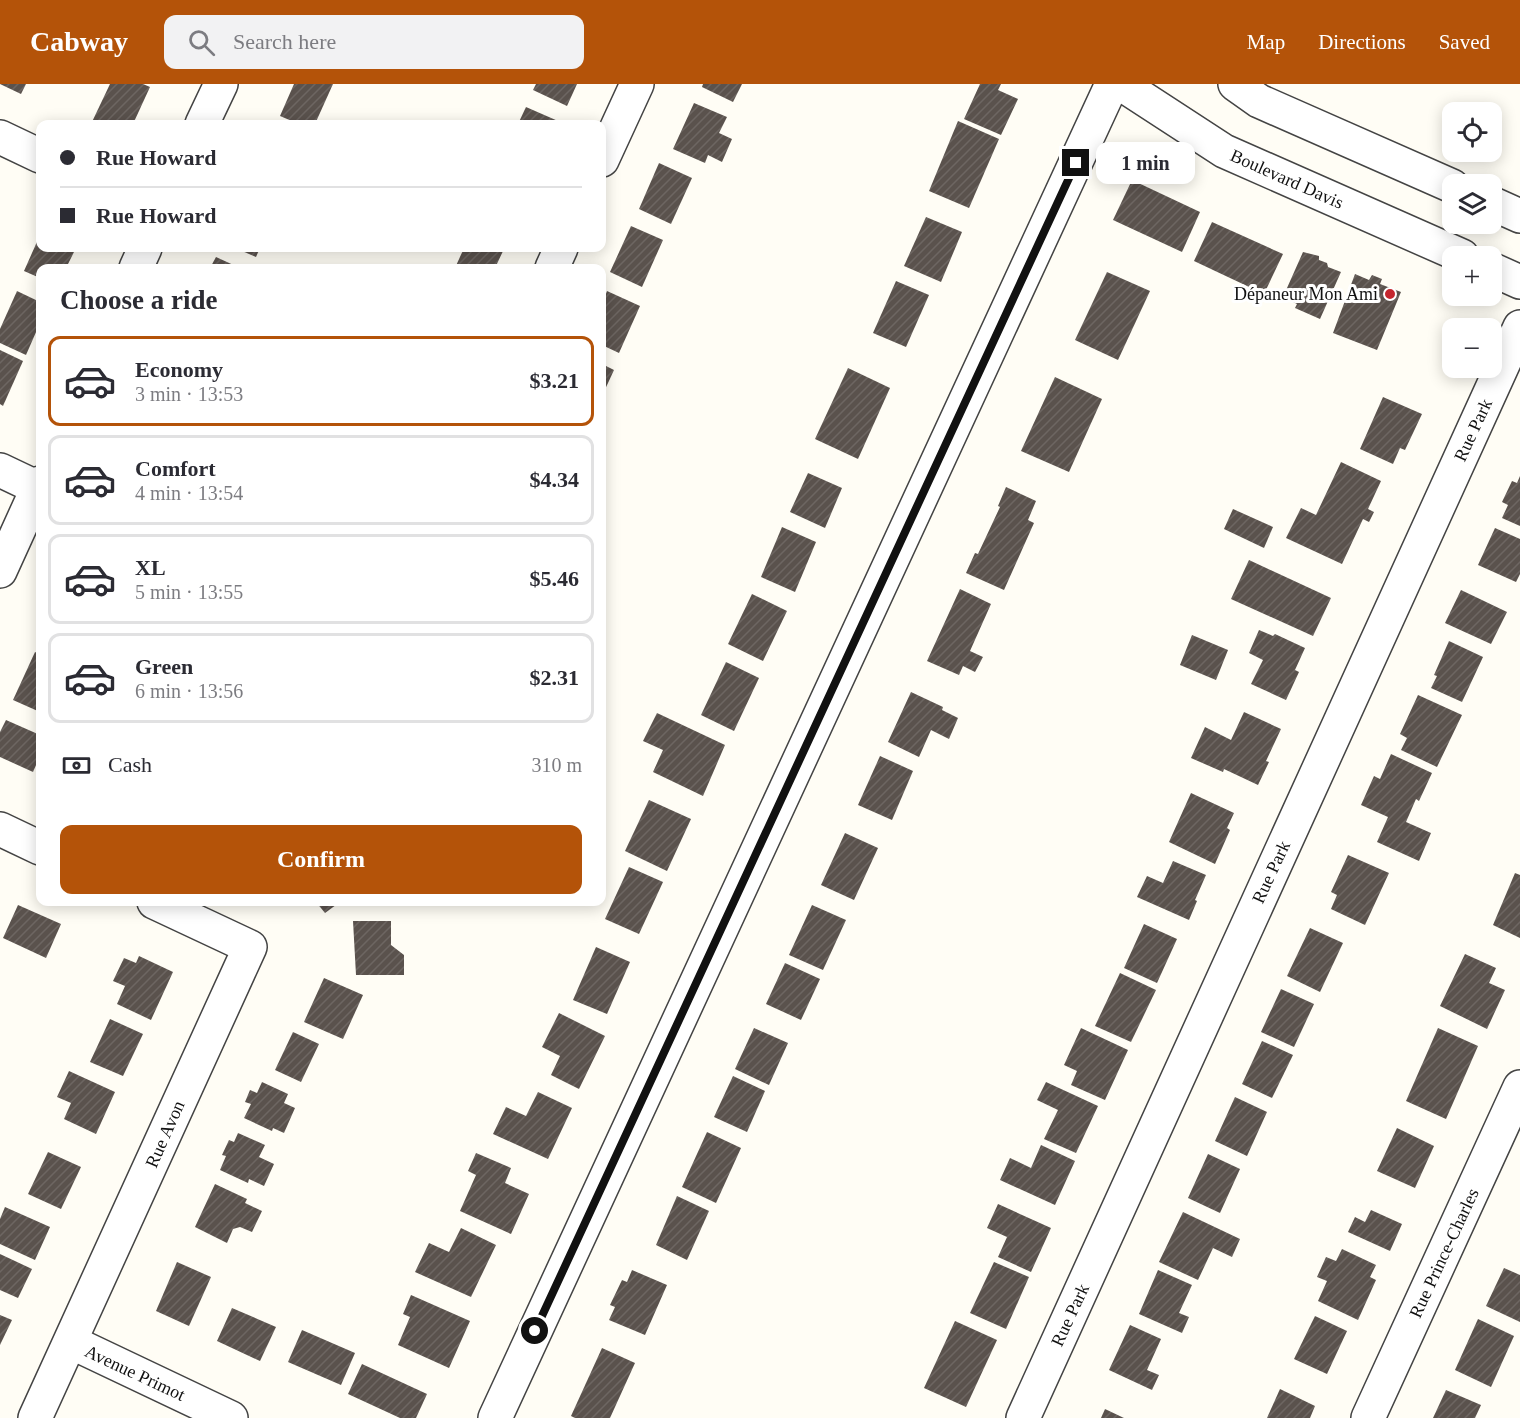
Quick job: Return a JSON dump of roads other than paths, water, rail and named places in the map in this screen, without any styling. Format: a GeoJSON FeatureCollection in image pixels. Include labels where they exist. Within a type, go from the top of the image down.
{"type":"FeatureCollection","features":[{"type":"Feature","properties":{"kind":"street"},"geometry":{"type":"LineString","coordinates":[[204,120],[221,84]]}},
{"type":"Feature","properties":{"kind":"street"},"geometry":{"type":"LineString","coordinates":[[606,151],[637,84]]}},
{"type":"Feature","properties":{"kind":"street"},"geometry":{"type":"LineString","coordinates":[[495,1418],[1112,84]]}},
{"type":"Feature","properties":{"kind":"street","name":"Boulevard Davis"},"geometry":{"type":"LineString","coordinates":[[1121,84],[1224,151],[1442,247]]}},
{"type":"Feature","properties":{"kind":"street"},"geometry":{"type":"LineString","coordinates":[[1235,84],[1259,101],[1442,182]]}},
{"type":"Feature","properties":{"kind":"street"},"geometry":{"type":"LineString","coordinates":[[0,138],[36,154]]}},
{"type":"Feature","properties":{"kind":"street"},"geometry":{"type":"LineString","coordinates":[[1502,208],[1520,216]]}},
{"type":"Feature","properties":{"kind":"street"},"geometry":{"type":"LineString","coordinates":[[1502,274],[1520,282]]}},
{"type":"Feature","properties":{"kind":"street","name":"Rue Park"},"geometry":{"type":"LineString","coordinates":[[1023,1418],[1520,327]]}},
{"type":"Feature","properties":{"kind":"street"},"geometry":{"type":"LineString","coordinates":[[0,470],[36,484]]}},
{"type":"Feature","properties":{"kind":"street"},"geometry":{"type":"LineString","coordinates":[[0,571],[36,494]]}},
{"type":"Feature","properties":{"kind":"street"},"geometry":{"type":"LineString","coordinates":[[0,829],[36,846]]}},
{"type":"Feature","properties":{"kind":"street","name":"Rue Avon"},"geometry":{"type":"LineString","coordinates":[[35,1418],[250,947],[163,906]]}},
{"type":"Feature","properties":{"kind":"street","name":"Rue Prince-Charles"},"geometry":{"type":"LineString","coordinates":[[1368,1418],[1520,1087]]}},
{"type":"Feature","properties":{"kind":"street","name":"Avenue Primot"},"geometry":{"type":"LineString","coordinates":[[71,1342],[231,1418]]}},
{"type":"Feature","properties":{"kind":"place","name":"Dépaneur Mon Ami"},"geometry":{"type":"Point","coordinates":[1390,294]}}]}
